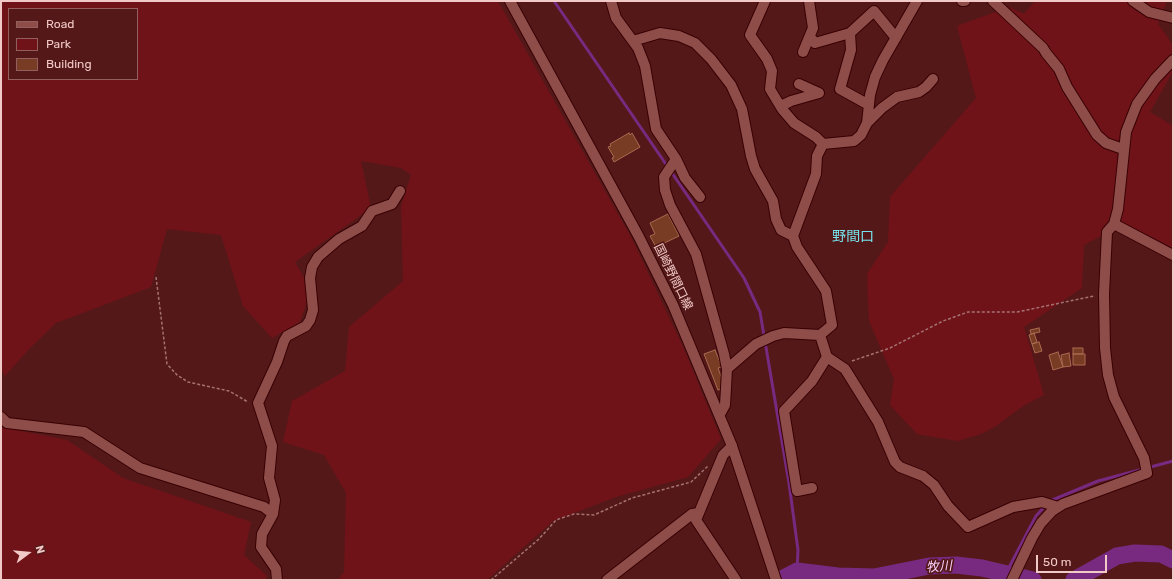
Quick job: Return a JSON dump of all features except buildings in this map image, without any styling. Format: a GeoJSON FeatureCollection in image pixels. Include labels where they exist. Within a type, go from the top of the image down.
{"type":"FeatureCollection","features":[{"type":"Feature","properties":{"kind":"street","name":"国崎野間口線"},"geometry":{"type":"LineString","coordinates":[[510,1],[639,237],[673,305],[720,414],[732,446],[774,576]]}},
{"type":"Feature","properties":{"kind":"street"},"geometry":{"type":"LineString","coordinates":[[611,1],[616,18],[638,48],[645,66],[656,129],[676,159],[685,178],[700,197]]}},
{"type":"Feature","properties":{"kind":"street"},"geometry":{"type":"LineString","coordinates":[[765,1],[750,35],[767,59],[772,71],[770,89],[794,122],[816,137],[823,144]]}},
{"type":"Feature","properties":{"kind":"street"},"geometry":{"type":"LineString","coordinates":[[803,52],[813,28],[809,1]]}},
{"type":"Feature","properties":{"kind":"street"},"geometry":{"type":"LineString","coordinates":[[867,123],[875,77],[917,1]]}},
{"type":"Feature","properties":{"kind":"street"},"geometry":{"type":"LineString","coordinates":[[994,1],[1044,48],[1046,53],[1059,69],[1073,97],[1097,135],[1106,143],[1123,149]]}},
{"type":"Feature","properties":{"kind":"street"},"geometry":{"type":"LineString","coordinates":[[1133,1],[1149,12],[1173,18]]}},
{"type":"Feature","properties":{"kind":"street"},"geometry":{"type":"LineString","coordinates":[[810,37],[815,43],[850,33],[865,21],[874,11],[896,38]]}},
{"type":"Feature","properties":{"kind":"street"},"geometry":{"type":"LineString","coordinates":[[633,41],[660,33],[679,36],[695,43],[711,58],[731,86],[742,109],[755,169],[772,201],[776,219],[782,230],[793,236]]}},
{"type":"Feature","properties":{"kind":"street"},"geometry":{"type":"LineString","coordinates":[[850,33],[851,50],[840,89],[869,105]]}},
{"type":"Feature","properties":{"kind":"street"},"geometry":{"type":"LineString","coordinates":[[1012,580],[1041,522],[1058,507],[1147,473],[1144,458],[1114,397],[1108,375],[1105,348],[1104,294],[1107,232],[1114,224],[1118,208],[1123,149],[1126,132],[1137,104],[1155,79],[1173,60]]}},
{"type":"Feature","properties":{"kind":"street"},"geometry":{"type":"LineString","coordinates":[[823,144],[854,141],[861,135],[867,123],[882,108],[897,98],[919,92],[926,88],[933,79]]}},
{"type":"Feature","properties":{"kind":"street"},"geometry":{"type":"LineString","coordinates":[[781,106],[791,101],[818,93],[799,84]]}},
{"type":"Feature","properties":{"kind":"street"},"geometry":{"type":"LineString","coordinates":[[727,369],[756,344],[773,336],[784,334],[820,335],[832,325],[826,291],[797,247],[793,236],[816,174],[817,156],[823,144]]}},
{"type":"Feature","properties":{"kind":"street"},"geometry":{"type":"LineString","coordinates":[[676,159],[664,177],[665,190],[670,205],[696,254],[727,369],[725,405],[720,414]]}},
{"type":"Feature","properties":{"kind":"street"},"geometry":{"type":"LineString","coordinates":[[277,580],[276,569],[261,547],[262,534],[272,514],[275,500],[269,478],[272,446],[258,403],[287,336],[306,326],[310,320],[314,310],[310,278],[312,267],[318,257],[339,239],[362,226],[372,211],[392,204],[400,191]]}},
{"type":"Feature","properties":{"kind":"street"},"geometry":{"type":"LineString","coordinates":[[1114,224],[1173,255]]}},
{"type":"Feature","properties":{"kind":"street"},"geometry":{"type":"LineString","coordinates":[[820,335],[827,357],[845,369],[878,422],[895,462],[900,467],[923,476],[934,486],[948,506],[968,527],[1013,507],[1042,502],[1058,507]]}},
{"type":"Feature","properties":{"kind":"street"},"geometry":{"type":"LineString","coordinates":[[812,488],[797,491],[784,411],[812,381],[827,357]]}},
{"type":"Feature","properties":{"kind":"street"},"geometry":{"type":"LineString","coordinates":[[1,417],[7,423],[84,432],[140,468],[264,507],[272,514]]}},
{"type":"Feature","properties":{"kind":"street"},"geometry":{"type":"LineString","coordinates":[[732,446],[723,455],[696,520],[736,580]]}},
{"type":"Feature","properties":{"kind":"street"},"geometry":{"type":"LineString","coordinates":[[607,580],[692,514],[699,512]]}},
{"type":"Feature","properties":{"kind":"path"},"geometry":{"type":"LineString","coordinates":[[156,277],[167,364],[177,375],[188,382],[229,391],[255,406],[259,405]]}},
{"type":"Feature","properties":{"kind":"path"},"geometry":{"type":"LineString","coordinates":[[839,365],[890,348],[943,321],[968,312],[1017,312],[1104,294]]}},
{"type":"Feature","properties":{"kind":"path"},"geometry":{"type":"LineString","coordinates":[[491,580],[539,539],[556,520],[574,514],[594,515],[632,498],[691,482],[710,464]]}},
{"type":"Feature","properties":{"kind":"green space"},"geometry":{"type":"Polygon","coordinates":[[[1,1],[498,1],[632,239],[684,349],[721,439],[688,477],[616,497],[553,521],[487,580],[338,580],[344,572],[346,493],[324,455],[283,442],[292,401],[345,371],[349,327],[403,281],[401,206],[411,175],[401,168],[361,161],[371,208],[295,262],[311,290],[300,322],[272,338],[243,306],[221,235],[167,229],[151,287],[56,323],[28,350],[5,376],[1,369],[1,1]]]}},
{"type":"Feature","properties":{"kind":"green space"},"geometry":{"type":"Polygon","coordinates":[[[1035,1],[1167,1],[1158,24],[1173,45],[1173,71],[1150,112],[1173,126],[1173,255],[1117,227],[1084,245],[1082,288],[1024,327],[1044,395],[1023,406],[996,426],[981,434],[958,441],[917,434],[890,405],[894,379],[869,321],[867,274],[888,242],[890,197],[976,98],[957,26],[1009,7],[1024,14],[1035,1]]]}},
{"type":"Feature","properties":{"kind":"green space"},"geometry":{"type":"Polygon","coordinates":[[[1,427],[67,440],[123,478],[251,522],[244,555],[267,576],[265,580],[1,580],[1,427]]]}},
{"type":"Feature","properties":{"kind":"waterway"},"geometry":{"type":"LineString","coordinates":[[554,1],[744,278],[760,312],[789,483],[798,550],[797,571]]}},
{"type":"Feature","properties":{"kind":"waterway"},"geometry":{"type":"LineString","coordinates":[[1050,501],[1098,481],[1173,461]]}},
{"type":"Feature","properties":{"kind":"waterway"},"geometry":{"type":"LineString","coordinates":[[1005,575],[1036,516],[1046,505]]}},
{"type":"Feature","properties":{"kind":"waterway","name":"牧川"},"geometry":{"type":"LineString","coordinates":[[1074,580],[1117,556],[1135,553],[1161,554],[1173,560]]}},
{"type":"Feature","properties":{"kind":"waterway","name":"牧川"},"geometry":{"type":"LineString","coordinates":[[780,580],[797,571],[838,576],[874,577],[929,566],[956,565],[982,568],[1033,580]]}},
{"type":"Feature","properties":{"kind":"district","name":"野間口"},"geometry":{"type":"Point","coordinates":[853,237]}}]}
